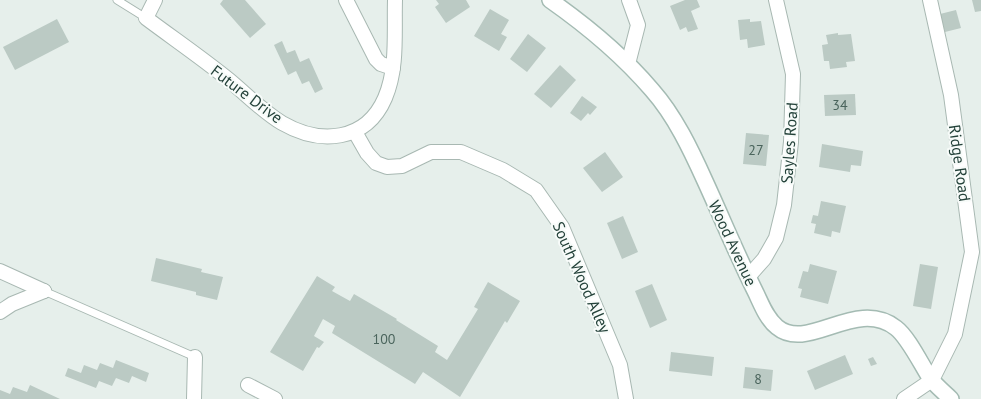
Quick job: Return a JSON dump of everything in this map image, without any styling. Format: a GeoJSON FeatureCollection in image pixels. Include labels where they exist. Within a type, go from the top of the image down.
{"type":"FeatureCollection","features":[{"type":"Feature","properties":{"kind":"street"},"geometry":{"type":"LineString","coordinates":[[146,18],[155,0]]}},
{"type":"Feature","properties":{"kind":"street"},"geometry":{"type":"LineString","coordinates":[[346,0],[376,59],[381,64],[393,68]]}},
{"type":"Feature","properties":{"kind":"street","name":"Future Drive"},"geometry":{"type":"LineString","coordinates":[[146,18],[283,123],[312,135],[337,137],[355,132],[373,118],[385,99],[393,68],[395,0]]}},
{"type":"Feature","properties":{"kind":"street","name":"Wood Avenue"},"geometry":{"type":"LineString","coordinates":[[550,0],[628,64],[653,91],[676,123],[705,180],[748,277],[768,316],[778,328],[792,332],[811,333],[855,318],[869,317],[882,321],[897,328],[932,380],[951,399]]}},
{"type":"Feature","properties":{"kind":"street"},"geometry":{"type":"LineString","coordinates":[[628,64],[638,25],[629,0]]}},
{"type":"Feature","properties":{"kind":"street","name":"Sayles Road"},"geometry":{"type":"LineString","coordinates":[[748,277],[764,259],[776,238],[784,205],[791,142],[793,74],[776,0]]}},
{"type":"Feature","properties":{"kind":"street","name":"Ridge Road"},"geometry":{"type":"LineString","coordinates":[[930,0],[951,95],[972,252],[956,334],[932,380]]}},
{"type":"Feature","properties":{"kind":"street","name":"South Wood Alley"},"geometry":{"type":"LineString","coordinates":[[355,132],[367,153],[376,163],[387,167],[402,166],[431,152],[461,152],[503,170],[536,190],[562,226],[620,365],[626,399]]}},
{"type":"Feature","properties":{"kind":"street"},"geometry":{"type":"LineString","coordinates":[[0,271],[44,291]]}},
{"type":"Feature","properties":{"kind":"street"},"geometry":{"type":"LineString","coordinates":[[0,312],[12,304],[44,291]]}},
{"type":"Feature","properties":{"kind":"street"},"geometry":{"type":"LineString","coordinates":[[194,399],[195,357]]}},
{"type":"Feature","properties":{"kind":"street"},"geometry":{"type":"LineString","coordinates":[[904,399],[932,380]]}},
{"type":"Feature","properties":{"kind":"street"},"geometry":{"type":"LineString","coordinates":[[248,385],[275,399]]}},
{"type":"Feature","properties":{"kind":"lane"},"geometry":{"type":"LineString","coordinates":[[117,0],[146,18]]}},
{"type":"Feature","properties":{"kind":"lane"},"geometry":{"type":"LineString","coordinates":[[44,291],[195,357]]}},
{"type":"Feature","properties":{"kind":"building"},"geometry":{"type":"Polygon","coordinates":[[[223,0],[245,0],[266,24],[250,38],[220,4],[223,0]]]}},
{"type":"Feature","properties":{"kind":"building"},"geometry":{"type":"Polygon","coordinates":[[[436,0],[466,0],[470,7],[446,23],[435,7],[439,4],[436,0]]]}},
{"type":"Feature","properties":{"kind":"building"},"geometry":{"type":"Polygon","coordinates":[[[685,0],[697,0],[700,7],[691,11],[698,29],[688,32],[686,27],[680,30],[670,6],[685,0]]]}},
{"type":"Feature","properties":{"kind":"building"},"geometry":{"type":"Polygon","coordinates":[[[972,0],[981,0],[981,11],[975,12],[972,0]]]}},
{"type":"Feature","properties":{"kind":"building"},"geometry":{"type":"Polygon","coordinates":[[[490,9],[509,20],[501,34],[507,37],[499,51],[474,36],[490,9]]]}},
{"type":"Feature","properties":{"kind":"building"},"geometry":{"type":"Polygon","coordinates":[[[956,10],[961,28],[945,32],[940,14],[956,10]]]}},
{"type":"Feature","properties":{"kind":"building"},"geometry":{"type":"Polygon","coordinates":[[[57,19],[69,42],[15,70],[3,47],[57,19]]]}},
{"type":"Feature","properties":{"kind":"building"},"geometry":{"type":"Polygon","coordinates":[[[750,19],[750,22],[761,21],[765,45],[748,48],[747,39],[740,40],[738,20],[750,19]]]}},
{"type":"Feature","properties":{"kind":"building"},"geometry":{"type":"Polygon","coordinates":[[[838,33],[838,35],[851,34],[855,61],[846,62],[847,67],[830,69],[829,61],[824,61],[822,45],[828,44],[826,35],[838,33]]]}},
{"type":"Feature","properties":{"kind":"building"},"geometry":{"type":"Polygon","coordinates":[[[528,34],[546,48],[527,72],[510,59],[528,34]]]}},
{"type":"Feature","properties":{"kind":"building"},"geometry":{"type":"Polygon","coordinates":[[[282,41],[287,53],[295,50],[300,62],[309,58],[323,89],[315,93],[309,81],[302,84],[296,71],[288,75],[274,45],[282,41]]]}},
{"type":"Feature","properties":{"kind":"building"},"geometry":{"type":"Polygon","coordinates":[[[560,65],[576,80],[551,108],[534,94],[560,65]]]}},
{"type":"Feature","properties":{"kind":"building"},"geometry":{"type":"Polygon","coordinates":[[[855,94],[856,115],[825,116],[824,95],[855,94]]]}},
{"type":"Feature","properties":{"kind":"building"},"geometry":{"type":"Polygon","coordinates":[[[582,96],[597,107],[581,121],[570,113],[582,96]]]}},
{"type":"Feature","properties":{"kind":"building"},"geometry":{"type":"Polygon","coordinates":[[[746,133],[769,135],[766,166],[743,164],[746,133]]]}},
{"type":"Feature","properties":{"kind":"building"},"geometry":{"type":"Polygon","coordinates":[[[822,144],[863,151],[861,166],[851,165],[850,172],[819,167],[822,144]]]}},
{"type":"Feature","properties":{"kind":"building"},"geometry":{"type":"Polygon","coordinates":[[[605,152],[623,177],[602,192],[583,168],[605,152]]]}},
{"type":"Feature","properties":{"kind":"building"},"geometry":{"type":"Polygon","coordinates":[[[821,201],[846,206],[840,233],[832,231],[831,237],[814,233],[816,224],[811,223],[813,215],[818,216],[821,201]]]}},
{"type":"Feature","properties":{"kind":"building"},"geometry":{"type":"Polygon","coordinates":[[[623,216],[638,252],[622,259],[607,223],[623,216]]]}},
{"type":"Feature","properties":{"kind":"building"},"geometry":{"type":"Polygon","coordinates":[[[156,258],[202,269],[201,272],[223,277],[217,300],[196,295],[196,292],[151,281],[156,258]]]}},
{"type":"Feature","properties":{"kind":"building"},"geometry":{"type":"Polygon","coordinates":[[[810,264],[837,271],[828,304],[800,297],[802,289],[798,288],[803,271],[808,272],[810,264]]]}},
{"type":"Feature","properties":{"kind":"building"},"geometry":{"type":"Polygon","coordinates":[[[920,264],[938,267],[931,309],[913,306],[920,264]]]}},
{"type":"Feature","properties":{"kind":"building"},"geometry":{"type":"Polygon","coordinates":[[[317,276],[335,287],[332,291],[350,301],[354,294],[397,319],[438,346],[435,352],[447,360],[478,309],[474,307],[488,282],[520,301],[507,323],[505,321],[460,397],[423,372],[415,384],[332,333],[335,326],[323,319],[314,336],[324,342],[319,348],[317,347],[303,371],[270,352],[317,276]]]}},
{"type":"Feature","properties":{"kind":"building"},"geometry":{"type":"Polygon","coordinates":[[[652,284],[667,320],[650,328],[635,291],[652,284]]]}},
{"type":"Feature","properties":{"kind":"building"},"geometry":{"type":"Polygon","coordinates":[[[671,352],[714,357],[712,376],[669,371],[671,352]]]}},
{"type":"Feature","properties":{"kind":"building"},"geometry":{"type":"Polygon","coordinates":[[[845,355],[853,374],[815,390],[807,371],[845,355]]]}},
{"type":"Feature","properties":{"kind":"building"},"geometry":{"type":"Polygon","coordinates":[[[873,357],[877,364],[871,366],[868,359],[873,357]]]}},
{"type":"Feature","properties":{"kind":"building"},"geometry":{"type":"Polygon","coordinates":[[[116,360],[149,373],[146,382],[132,376],[129,383],[116,378],[112,386],[99,381],[96,388],[65,376],[68,368],[81,373],[84,365],[97,370],[100,363],[113,368],[116,360]]]}},
{"type":"Feature","properties":{"kind":"building"},"geometry":{"type":"Polygon","coordinates":[[[745,367],[773,370],[771,391],[743,388],[745,367]]]}},
{"type":"Feature","properties":{"kind":"building"},"geometry":{"type":"Polygon","coordinates":[[[30,385],[60,399],[0,399],[0,390],[10,394],[13,387],[27,392],[30,385]]]}}]}
